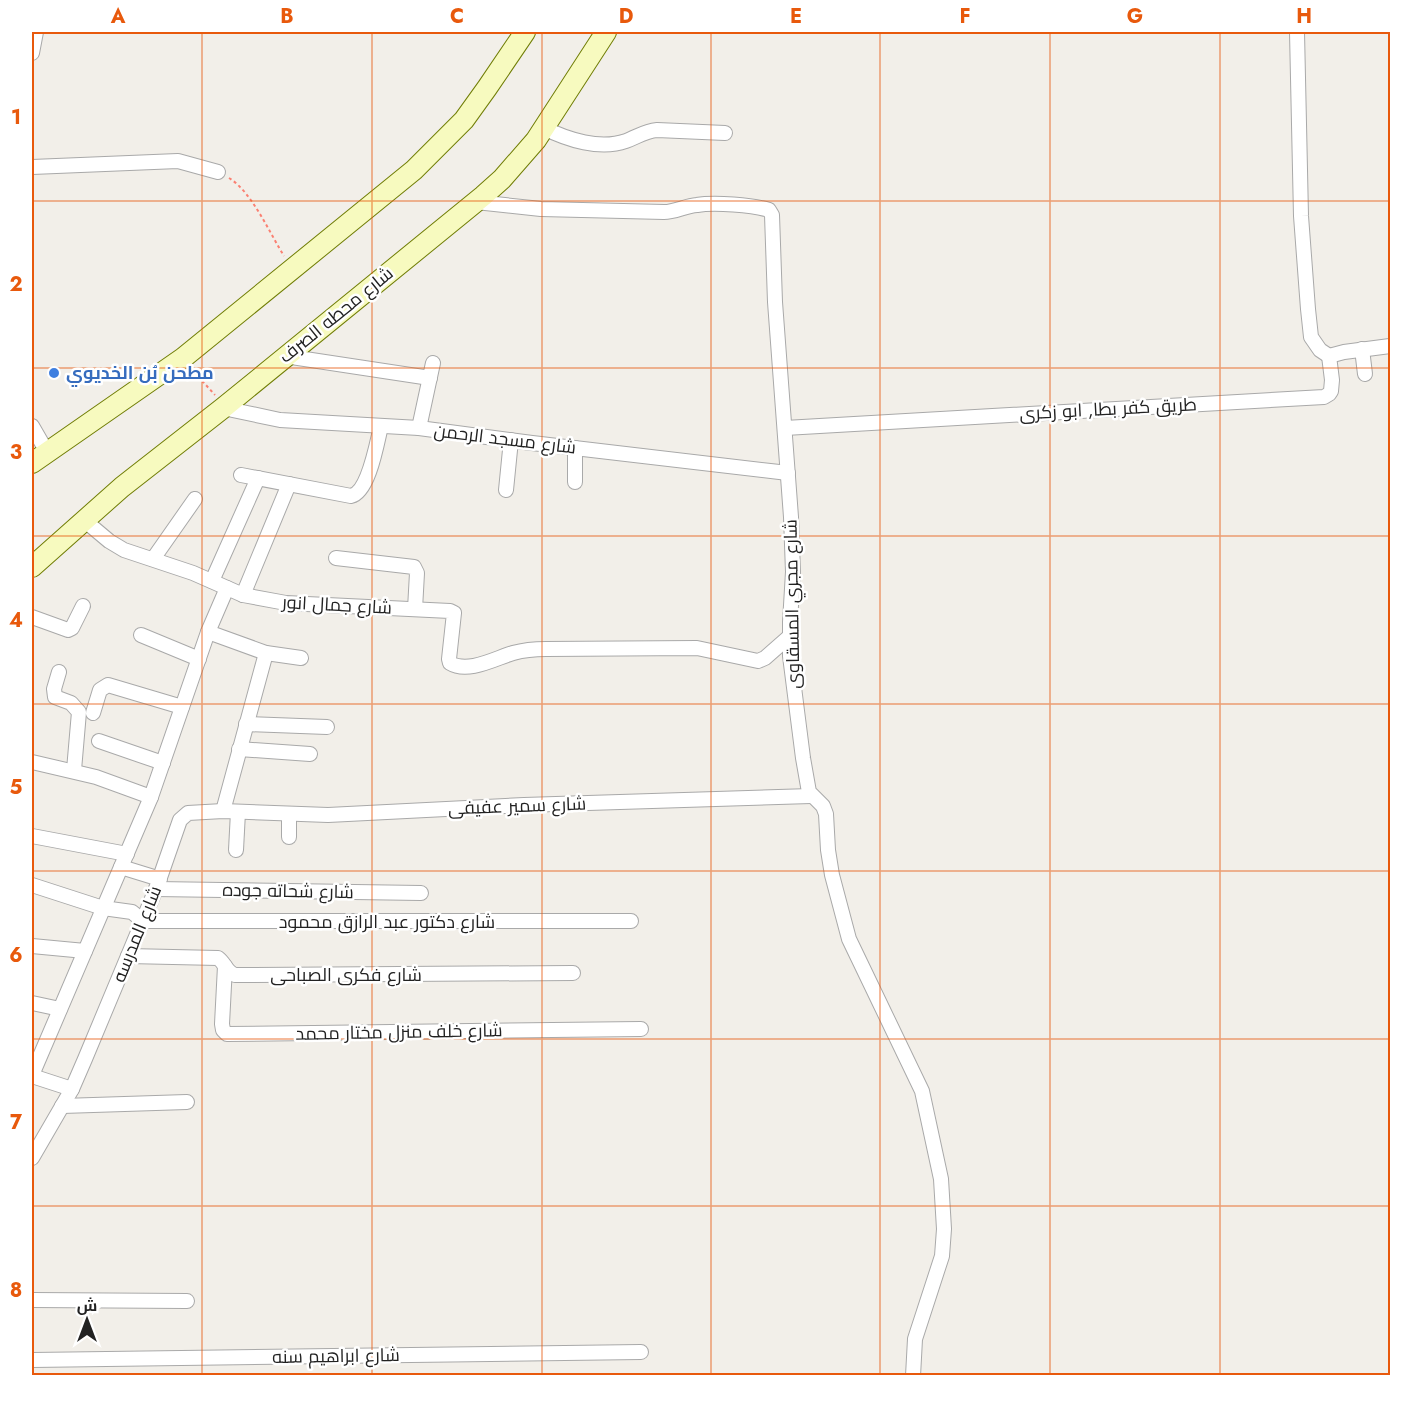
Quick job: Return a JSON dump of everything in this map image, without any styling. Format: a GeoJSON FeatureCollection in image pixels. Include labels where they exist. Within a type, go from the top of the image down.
{"type":"FeatureCollection","features":[{"type":"Feature","properties":{"kind":"street"},"geometry":{"type":"LineString","coordinates":[[32,53],[37,32]]}},
{"type":"Feature","properties":{"kind":"street"},"geometry":{"type":"LineString","coordinates":[[32,426],[39,458],[183,358],[414,170],[464,120],[525,32]]}},
{"type":"Feature","properties":{"kind":"street","name":"شارع محطه الصرف"},"geometry":{"type":"LineString","coordinates":[[32,567],[220,403],[285,356],[476,202],[520,160],[544,128],[606,32]]}},
{"type":"Feature","properties":{"kind":"street"},"geometry":{"type":"LineString","coordinates":[[1297,32],[1300,204],[1311,337],[1320,350],[1329,356],[1390,346]]}},
{"type":"Feature","properties":{"kind":"street"},"geometry":{"type":"LineString","coordinates":[[544,128],[559,135],[596,143],[624,142],[648,131],[657,130],[725,133]]}},
{"type":"Feature","properties":{"kind":"street"},"geometry":{"type":"LineString","coordinates":[[32,166],[178,161],[219,172]]}},
{"type":"Feature","properties":{"kind":"street","name":"شارع مجري المسقاوى"},"geometry":{"type":"LineString","coordinates":[[476,202],[561,210],[674,212],[697,205],[756,207],[769,210],[773,231],[775,302],[793,572],[790,636],[793,688],[803,758],[811,796],[823,806],[826,814],[832,875],[849,939],[922,1091],[941,1179],[944,1229],[942,1256],[915,1339],[913,1376]]}},
{"type":"Feature","properties":{"kind":"street"},"geometry":{"type":"LineString","coordinates":[[1362,349],[1365,374]]}},
{"type":"Feature","properties":{"kind":"street"},"geometry":{"type":"LineString","coordinates":[[285,356],[430,378]]}},
{"type":"Feature","properties":{"kind":"street","name":"طريق كفر بطا, ابو زكرى"},"geometry":{"type":"LineString","coordinates":[[785,428],[1324,397],[1329,394],[1332,387],[1329,356]]}},
{"type":"Feature","properties":{"kind":"street"},"geometry":{"type":"LineString","coordinates":[[419,428],[433,363]]}},
{"type":"Feature","properties":{"kind":"street","name":"شارع مسجد الرحمن"},"geometry":{"type":"LineString","coordinates":[[220,403],[280,420],[419,428],[788,473]]}},
{"type":"Feature","properties":{"kind":"street"},"geometry":{"type":"LineString","coordinates":[[241,475],[351,496],[356,495],[364,486],[381,426]]}},
{"type":"Feature","properties":{"kind":"street"},"geometry":{"type":"LineString","coordinates":[[506,490],[511,440]]}},
{"type":"Feature","properties":{"kind":"street"},"geometry":{"type":"LineString","coordinates":[[575,448],[575,482]]}},
{"type":"Feature","properties":{"kind":"street"},"geometry":{"type":"LineString","coordinates":[[212,581],[258,478]]}},
{"type":"Feature","properties":{"kind":"street"},"geometry":{"type":"LineString","coordinates":[[243,595],[289,484]]}},
{"type":"Feature","properties":{"kind":"street"},"geometry":{"type":"LineString","coordinates":[[153,560],[195,499]]}},
{"type":"Feature","properties":{"kind":"street","name":"شارع جمال انور"},"geometry":{"type":"LineString","coordinates":[[84,520],[116,546],[212,581],[243,595],[286,603],[450,611],[454,613],[448,659],[454,666],[476,665],[492,662],[525,650],[546,649],[697,648],[758,661],[765,658],[790,636]]}},
{"type":"Feature","properties":{"kind":"street"},"geometry":{"type":"LineString","coordinates":[[336,558],[414,567],[417,573],[415,609]]}},
{"type":"Feature","properties":{"kind":"street"},"geometry":{"type":"LineString","coordinates":[[72,1089],[32,1076],[151,797],[208,632],[227,588]]}},
{"type":"Feature","properties":{"kind":"street"},"geometry":{"type":"LineString","coordinates":[[32,616],[65,630],[72,628],[83,606]]}},
{"type":"Feature","properties":{"kind":"street"},"geometry":{"type":"LineString","coordinates":[[208,632],[266,653],[301,658]]}},
{"type":"Feature","properties":{"kind":"street"},"geometry":{"type":"LineString","coordinates":[[141,635],[199,659]]}},
{"type":"Feature","properties":{"kind":"street"},"geometry":{"type":"LineString","coordinates":[[223,811],[266,653]]}},
{"type":"Feature","properties":{"kind":"street"},"geometry":{"type":"LineString","coordinates":[[59,672],[54,694],[57,699],[71,703],[79,712],[74,770]]}},
{"type":"Feature","properties":{"kind":"street"},"geometry":{"type":"LineString","coordinates":[[93,713],[100,690],[108,685],[182,707]]}},
{"type":"Feature","properties":{"kind":"street"},"geometry":{"type":"LineString","coordinates":[[246,724],[327,727]]}},
{"type":"Feature","properties":{"kind":"street"},"geometry":{"type":"LineString","coordinates":[[99,741],[163,763]]}},
{"type":"Feature","properties":{"kind":"street"},"geometry":{"type":"LineString","coordinates":[[239,749],[310,754]]}},
{"type":"Feature","properties":{"kind":"street"},"geometry":{"type":"LineString","coordinates":[[32,762],[74,770],[151,797]]}},
{"type":"Feature","properties":{"kind":"street","name":"شارع سمير عفيفى"},"geometry":{"type":"LineString","coordinates":[[223,811],[289,815],[811,796]]}},
{"type":"Feature","properties":{"kind":"street","name":"شارع المدرسه"},"geometry":{"type":"LineString","coordinates":[[32,1158],[72,1089],[158,884],[183,815],[193,812],[223,811]]}},
{"type":"Feature","properties":{"kind":"street"},"geometry":{"type":"LineString","coordinates":[[236,850],[237,812]]}},
{"type":"Feature","properties":{"kind":"street"},"geometry":{"type":"LineString","coordinates":[[289,815],[289,837]]}},
{"type":"Feature","properties":{"kind":"street"},"geometry":{"type":"LineString","coordinates":[[32,836],[127,854]]}},
{"type":"Feature","properties":{"kind":"street","name":"شارع شحاته جوده"},"geometry":{"type":"LineString","coordinates":[[121,867],[158,884],[420,893]]}},
{"type":"Feature","properties":{"kind":"street"},"geometry":{"type":"LineString","coordinates":[[32,885],[103,908],[132,912],[143,921]]}},
{"type":"Feature","properties":{"kind":"street","name":"شارع دكتور عبد الرازق محمود"},"geometry":{"type":"LineString","coordinates":[[143,921],[631,921]]}},
{"type":"Feature","properties":{"kind":"street"},"geometry":{"type":"LineString","coordinates":[[32,946],[85,951]]}},
{"type":"Feature","properties":{"kind":"street","name":"شارع فكرى الصباحى"},"geometry":{"type":"LineString","coordinates":[[128,956],[218,958],[228,971],[235,975],[573,973]]}},
{"type":"Feature","properties":{"kind":"street","name":"شارع خلف منزل مختار محمد"},"geometry":{"type":"LineString","coordinates":[[225,966],[222,1024],[223,1030],[228,1034],[640,1029]]}},
{"type":"Feature","properties":{"kind":"street"},"geometry":{"type":"LineString","coordinates":[[32,1004],[60,1009]]}},
{"type":"Feature","properties":{"kind":"street"},"geometry":{"type":"LineString","coordinates":[[62,1106],[187,1102]]}},
{"type":"Feature","properties":{"kind":"street"},"geometry":{"type":"LineString","coordinates":[[32,1300],[187,1301]]}},
{"type":"Feature","properties":{"kind":"street","name":"شارع ابراهيم سنه"},"geometry":{"type":"LineString","coordinates":[[32,1360],[641,1352]]}},
{"type":"Feature","properties":{"kind":"path"},"geometry":{"type":"LineString","coordinates":[[219,172],[236,182],[246,194],[291,268]]}},
{"type":"Feature","properties":{"kind":"path"},"geometry":{"type":"LineString","coordinates":[[194,371],[220,403]]}},
{"type":"Feature","properties":{"kind":"place","name":"مطحن بُن الخديوي"},"geometry":{"type":"Point","coordinates":[54,373]}}]}
